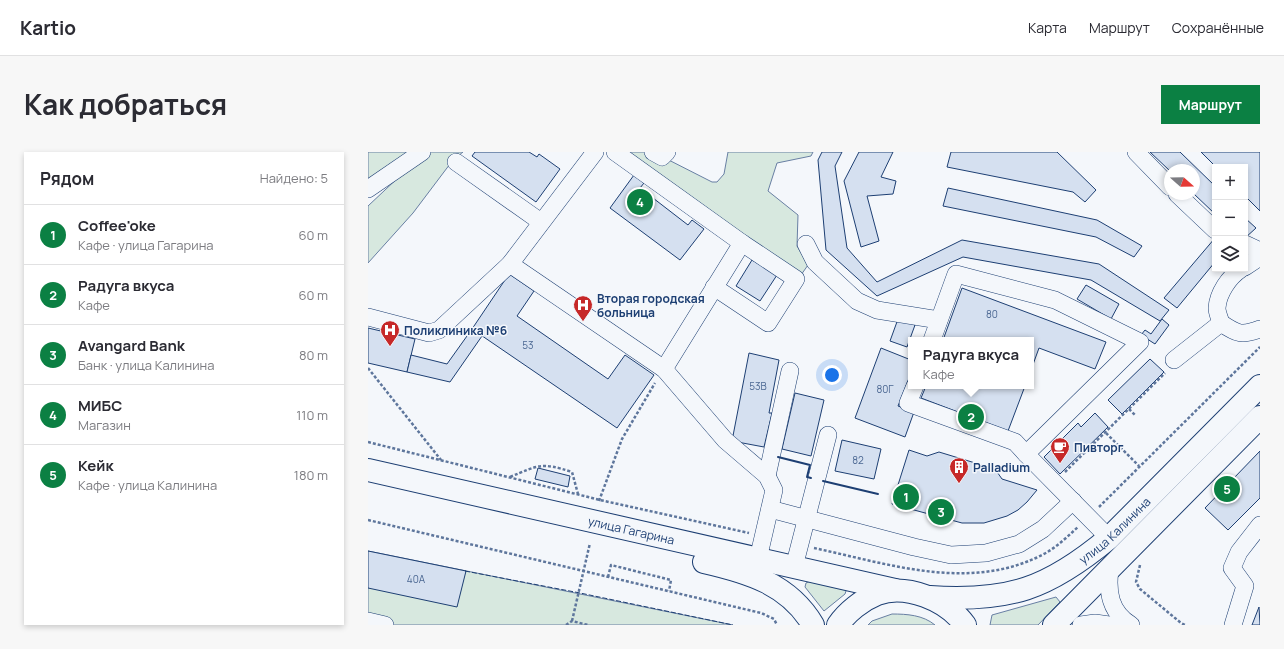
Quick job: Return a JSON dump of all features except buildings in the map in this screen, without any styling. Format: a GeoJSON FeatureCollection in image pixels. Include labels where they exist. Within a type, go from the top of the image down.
{"type":"FeatureCollection","features":[{"type":"Feature","properties":{"kind":"main road","name":"улица Калинина"},"geometry":{"type":"LineString","coordinates":[[930,597],[965,599],[987,598],[1009,594],[1053,578],[1082,561],[1109,538],[1260,386]]}},
{"type":"Feature","properties":{"kind":"main road","name":"улица Калинина"},"geometry":{"type":"LineString","coordinates":[[1054,625],[1260,417]]}},
{"type":"Feature","properties":{"kind":"main road","name":"улица Гагарина"},"geometry":{"type":"LineString","coordinates":[[368,470],[930,597]]}},
{"type":"Feature","properties":{"kind":"main road","name":"улица Гагарина"},"geometry":{"type":"LineString","coordinates":[[368,484],[723,566],[758,577],[780,588],[794,600],[806,613],[813,625]]}},
{"type":"Feature","properties":{"kind":"main road"},"geometry":{"type":"LineString","coordinates":[[838,625],[844,617],[860,604],[877,594],[895,590]]}},
{"type":"Feature","properties":{"kind":"main road"},"geometry":{"type":"LineString","coordinates":[[930,597],[948,607],[965,625]]}},
{"type":"Feature","properties":{"kind":"street"},"geometry":{"type":"LineString","coordinates":[[368,189],[422,152]]}},
{"type":"Feature","properties":{"kind":"street"},"geometry":{"type":"LineString","coordinates":[[368,317],[429,333],[439,330],[510,264],[595,152]]}},
{"type":"Feature","properties":{"kind":"street"},"geometry":{"type":"LineString","coordinates":[[615,152],[742,243],[796,279],[768,323],[714,287]]}},
{"type":"Feature","properties":{"kind":"street"},"geometry":{"type":"LineString","coordinates":[[653,152],[662,157],[667,152]]}},
{"type":"Feature","properties":{"kind":"street"},"geometry":{"type":"LineString","coordinates":[[1136,152],[1164,181]]}},
{"type":"Feature","properties":{"kind":"street"},"geometry":{"type":"LineString","coordinates":[[456,162],[541,222]]}},
{"type":"Feature","properties":{"kind":"street"},"geometry":{"type":"LineString","coordinates":[[1183,200],[1212,229]]}},
{"type":"Feature","properties":{"kind":"street"},"geometry":{"type":"LineString","coordinates":[[664,369],[742,243]]}},
{"type":"Feature","properties":{"kind":"street"},"geometry":{"type":"LineString","coordinates":[[806,244],[815,262],[858,301],[877,310],[939,320]]}},
{"type":"Feature","properties":{"kind":"street"},"geometry":{"type":"LineString","coordinates":[[1248,245],[1260,251]]}},
{"type":"Feature","properties":{"kind":"street"},"geometry":{"type":"LineString","coordinates":[[1248,265],[1260,257]]}},
{"type":"Feature","properties":{"kind":"street"},"geometry":{"type":"LineString","coordinates":[[510,264],[664,369],[725,440],[767,476],[774,490],[758,559]]}},
{"type":"Feature","properties":{"kind":"street"},"geometry":{"type":"LineString","coordinates":[[1236,272],[1233,274],[1221,294],[1217,309],[1221,323],[1235,332],[1248,334],[1260,328]]}},
{"type":"Feature","properties":{"kind":"street"},"geometry":{"type":"LineString","coordinates":[[933,337],[956,274],[1055,300],[1140,342],[1026,454]]}},
{"type":"Feature","properties":{"kind":"street"},"geometry":{"type":"LineString","coordinates":[[1170,366],[1221,323]]}},
{"type":"Feature","properties":{"kind":"street"},"geometry":{"type":"LineString","coordinates":[[767,476],[790,371]]}},
{"type":"Feature","properties":{"kind":"street"},"geometry":{"type":"LineString","coordinates":[[913,389],[908,403],[1015,442],[1109,538]]}},
{"type":"Feature","properties":{"kind":"street"},"geometry":{"type":"LineString","coordinates":[[794,567],[828,435]]}},
{"type":"Feature","properties":{"kind":"street"},"geometry":{"type":"LineString","coordinates":[[770,509],[914,547],[951,555],[986,553],[1020,544],[1043,529],[1073,501]]}},
{"type":"Feature","properties":{"kind":"street"},"geometry":{"type":"LineString","coordinates":[[1233,625],[1253,589],[1232,568],[1239,552],[1260,525]]}},
{"type":"Feature","properties":{"kind":"street"},"geometry":{"type":"LineString","coordinates":[[1110,568],[1108,583],[1113,606],[1118,614],[1131,625]]}},
{"type":"Feature","properties":{"kind":"street"},"geometry":{"type":"LineString","coordinates":[[368,621],[385,625]]}},
{"type":"Feature","properties":{"kind":"street"},"geometry":{"type":"LineString","coordinates":[[1081,625],[1095,622],[1109,625]]}},
{"type":"Feature","properties":{"kind":"path"},"geometry":{"type":"LineString","coordinates":[[1094,511],[1260,346]]}},
{"type":"Feature","properties":{"kind":"path"},"geometry":{"type":"LineString","coordinates":[[1054,482],[1129,410],[1170,366]]}},
{"type":"Feature","properties":{"kind":"path"},"geometry":{"type":"LineString","coordinates":[[368,368],[442,460]]}},
{"type":"Feature","properties":{"kind":"path"},"geometry":{"type":"LineString","coordinates":[[600,500],[622,439],[664,369]]}},
{"type":"Feature","properties":{"kind":"path"},"geometry":{"type":"LineString","coordinates":[[1129,410],[1136,416]]}},
{"type":"Feature","properties":{"kind":"path"},"geometry":{"type":"LineString","coordinates":[[1106,432],[1139,466]]}},
{"type":"Feature","properties":{"kind":"path"},"geometry":{"type":"LineString","coordinates":[[368,442],[600,500],[756,535]]}},
{"type":"Feature","properties":{"kind":"path"},"geometry":{"type":"LineString","coordinates":[[510,478],[536,466],[553,466],[572,472],[578,494]]}},
{"type":"Feature","properties":{"kind":"path"},"geometry":{"type":"LineString","coordinates":[[368,520],[761,613],[774,619],[777,625]]}},
{"type":"Feature","properties":{"kind":"path"},"geometry":{"type":"LineString","coordinates":[[566,625],[572,621],[590,543]]}},
{"type":"Feature","properties":{"kind":"path"},"geometry":{"type":"LineString","coordinates":[[608,577],[611,565],[672,580],[669,591]]}},
{"type":"Feature","properties":{"kind":"path"},"geometry":{"type":"LineString","coordinates":[[1140,566],[1136,582],[1140,589],[1180,624],[1185,625]]}},
{"type":"Feature","properties":{"kind":"path"},"geometry":{"type":"LineString","coordinates":[[572,621],[588,625]]}},
{"type":"Feature","properties":{"kind":"shaded area"},"geometry":{"type":"Polygon","coordinates":[[[368,152],[415,152],[368,185],[368,152]]]}},
{"type":"Feature","properties":{"kind":"shaded area"},"geometry":{"type":"Polygon","coordinates":[[[416,152],[463,152],[453,160],[413,213],[368,263],[368,206],[419,158],[416,152]]]}},
{"type":"Feature","properties":{"kind":"shaded area"},"geometry":{"type":"Polygon","coordinates":[[[621,152],[653,152],[712,182],[717,182],[724,174],[728,152],[813,152],[811,156],[777,163],[768,191],[798,215],[797,246],[808,265],[801,275],[621,152]]]}},
{"type":"Feature","properties":{"kind":"shaded area"},"geometry":{"type":"Polygon","coordinates":[[[368,551],[733,625],[368,625],[368,551]]]}},
{"type":"Feature","properties":{"kind":"shaded area"},"geometry":{"type":"Polygon","coordinates":[[[810,581],[844,588],[846,591],[845,594],[824,611],[805,587],[806,583],[810,581]]]}},
{"type":"Feature","properties":{"kind":"shaded area"},"geometry":{"type":"Polygon","coordinates":[[[1056,597],[1060,602],[1038,625],[990,625],[992,615],[1056,597]]]}},
{"type":"Feature","properties":{"kind":"shaded area"},"geometry":{"type":"Polygon","coordinates":[[[892,614],[920,617],[935,625],[868,625],[872,621],[892,614]]]}},
{"type":"Feature","properties":{"kind":"fence"},"geometry":{"type":"LineString","coordinates":[[465,571],[733,625]]}},
{"type":"Feature","properties":{"kind":"wall"},"geometry":{"type":"LineString","coordinates":[[778,457],[810,465],[807,477],[811,478]]}},
{"type":"Feature","properties":{"kind":"wall"},"geometry":{"type":"LineString","coordinates":[[823,481],[878,494]]}},
{"type":"Feature","properties":{"kind":"place","name":"МИБС"},"geometry":{"type":"Point","coordinates":[640,202]}},
{"type":"Feature","properties":{"kind":"place","name":"Вторая городская больница"},"geometry":{"type":"Point","coordinates":[583,322]}},
{"type":"Feature","properties":{"kind":"place","name":"Поликлиника №6"},"geometry":{"type":"Point","coordinates":[390,347]}},
{"type":"Feature","properties":{"kind":"place","name":"Радуга вкуса"},"geometry":{"type":"Point","coordinates":[971,417]}},
{"type":"Feature","properties":{"kind":"place","name":"Пивторг"},"geometry":{"type":"Point","coordinates":[1060,464]}},
{"type":"Feature","properties":{"kind":"place","name":"Palladium"},"geometry":{"type":"Point","coordinates":[959,484]}},
{"type":"Feature","properties":{"kind":"place","name":"Кейк"},"geometry":{"type":"Point","coordinates":[1227,489]}},
{"type":"Feature","properties":{"kind":"place","name":"Coffee'oke"},"geometry":{"type":"Point","coordinates":[906,497]}},
{"type":"Feature","properties":{"kind":"place","name":"Avangard Bank"},"geometry":{"type":"Point","coordinates":[941,512]}}]}
